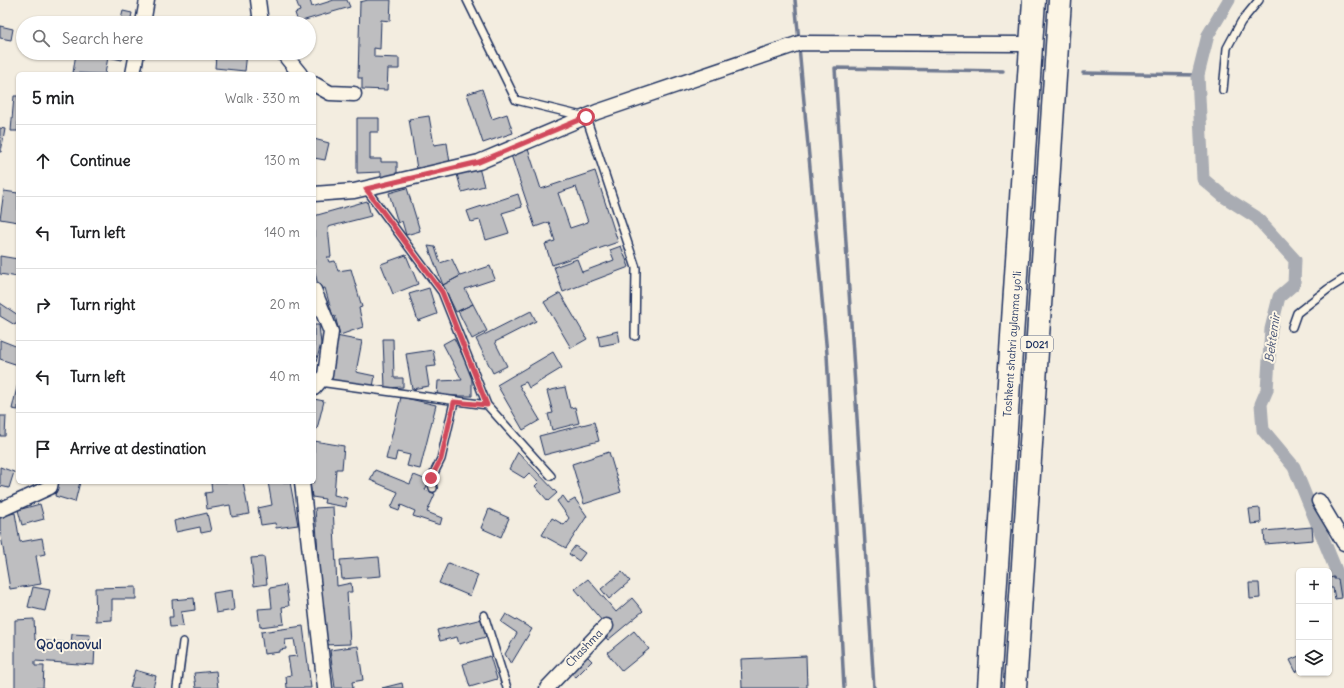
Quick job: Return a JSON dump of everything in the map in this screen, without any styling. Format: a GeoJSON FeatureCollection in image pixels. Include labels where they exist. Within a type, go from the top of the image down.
{"type":"FeatureCollection","features":[{"type":"Feature","properties":{"kind":"highway","name":"Toshkent shahri aylanma yoʻli"},"geometry":{"type":"LineString","coordinates":[[989,688],[1034,0]]}},
{"type":"Feature","properties":{"kind":"highway","name":"D021"},"geometry":{"type":"LineString","coordinates":[[1015,688],[1060,0]]}},
{"type":"Feature","properties":{"kind":"highway"},"geometry":{"type":"LineString","coordinates":[[997,572],[1011,566],[1018,569],[1022,574]]}},
{"type":"Feature","properties":{"kind":"street"},"geometry":{"type":"LineString","coordinates":[[145,16],[148,0]]}},
{"type":"Feature","properties":{"kind":"street"},"geometry":{"type":"LineString","coordinates":[[258,0],[260,16]]}},
{"type":"Feature","properties":{"kind":"street"},"geometry":{"type":"LineString","coordinates":[[316,194],[366,189],[479,162],[586,117],[797,44],[1031,44]]}},
{"type":"Feature","properties":{"kind":"street"},"geometry":{"type":"LineString","coordinates":[[133,72],[136,60]]}},
{"type":"Feature","properties":{"kind":"street"},"geometry":{"type":"LineString","coordinates":[[289,60],[298,72]]}},
{"type":"Feature","properties":{"kind":"street"},"geometry":{"type":"LineString","coordinates":[[316,85],[330,93],[354,94]]}},
{"type":"Feature","properties":{"kind":"street"},"geometry":{"type":"LineString","coordinates":[[316,299],[320,318],[331,332],[325,375],[317,385]]}},
{"type":"Feature","properties":{"kind":"street"},"geometry":{"type":"LineString","coordinates":[[0,510],[50,487],[51,484]]}},
{"type":"Feature","properties":{"kind":"street"},"geometry":{"type":"LineString","coordinates":[[302,484],[325,688]]}},
{"type":"Feature","properties":{"kind":"street"},"geometry":{"type":"LineString","coordinates":[[1319,501],[1344,543]]}},
{"type":"Feature","properties":{"kind":"street","name":"Chashma"},"geometry":{"type":"LineString","coordinates":[[547,688],[606,626]]}},
{"type":"Feature","properties":{"kind":"lane"},"geometry":{"type":"LineString","coordinates":[[467,0],[516,100],[586,117],[636,268],[635,336]]}},
{"type":"Feature","properties":{"kind":"lane"},"geometry":{"type":"LineString","coordinates":[[1223,90],[1227,48],[1241,22],[1259,0]]}},
{"type":"Feature","properties":{"kind":"lane"},"geometry":{"type":"LineString","coordinates":[[366,189],[442,292],[487,405],[551,476]]}},
{"type":"Feature","properties":{"kind":"lane"},"geometry":{"type":"LineString","coordinates":[[1292,327],[1297,313],[1328,288],[1344,279]]}},
{"type":"Feature","properties":{"kind":"lane"},"geometry":{"type":"LineString","coordinates":[[317,385],[487,405]]}},
{"type":"Feature","properties":{"kind":"lane"},"geometry":{"type":"LineString","coordinates":[[433,488],[431,478],[441,459],[454,402]]}},
{"type":"Feature","properties":{"kind":"lane"},"geometry":{"type":"LineString","coordinates":[[484,615],[507,688]]}},
{"type":"Feature","properties":{"kind":"lane"},"geometry":{"type":"LineString","coordinates":[[177,688],[183,642]]}},
{"type":"Feature","properties":{"kind":"building"},"geometry":{"type":"Polygon","coordinates":[[[296,0],[310,0],[312,7],[334,0],[347,0],[350,7],[316,17],[296,16],[295,13],[300,11],[296,0]]]}},
{"type":"Feature","properties":{"kind":"building"},"geometry":{"type":"Polygon","coordinates":[[[368,0],[391,0],[390,21],[381,20],[380,49],[374,48],[374,57],[399,58],[399,69],[388,69],[387,90],[362,89],[362,78],[358,78],[360,2],[368,0]]]}},
{"type":"Feature","properties":{"kind":"building"},"geometry":{"type":"Polygon","coordinates":[[[123,11],[132,13],[131,16],[122,16],[123,11]]]}},
{"type":"Feature","properties":{"kind":"building"},"geometry":{"type":"Polygon","coordinates":[[[0,26],[13,29],[11,40],[0,38],[0,26]]]}},
{"type":"Feature","properties":{"kind":"building"},"geometry":{"type":"Polygon","coordinates":[[[75,60],[107,60],[105,72],[73,72],[75,60]]]}},
{"type":"Feature","properties":{"kind":"building"},"geometry":{"type":"Polygon","coordinates":[[[216,60],[246,60],[245,71],[215,68],[216,60]]]}},
{"type":"Feature","properties":{"kind":"building"},"geometry":{"type":"Polygon","coordinates":[[[482,89],[492,119],[507,114],[513,133],[483,143],[467,94],[482,89]]]}},
{"type":"Feature","properties":{"kind":"building"},"geometry":{"type":"Polygon","coordinates":[[[14,96],[16,96],[16,131],[11,131],[14,96]]]}},
{"type":"Feature","properties":{"kind":"building"},"geometry":{"type":"Polygon","coordinates":[[[429,116],[434,145],[447,143],[450,163],[417,169],[409,119],[429,116]]]}},
{"type":"Feature","properties":{"kind":"building"},"geometry":{"type":"Polygon","coordinates":[[[357,118],[379,118],[379,132],[370,132],[370,159],[381,159],[381,162],[397,162],[397,177],[381,177],[381,172],[357,173],[357,118]]]}},
{"type":"Feature","properties":{"kind":"building"},"geometry":{"type":"Polygon","coordinates":[[[0,128],[5,129],[1,152],[0,152],[0,128]]]}},
{"type":"Feature","properties":{"kind":"building"},"geometry":{"type":"Polygon","coordinates":[[[316,140],[329,143],[325,160],[316,158],[316,140]]]}},
{"type":"Feature","properties":{"kind":"building"},"geometry":{"type":"Polygon","coordinates":[[[527,146],[541,189],[595,171],[618,242],[552,265],[545,244],[555,241],[549,222],[535,227],[510,152],[527,146]],[[576,187],[558,193],[570,228],[588,222],[576,187]]]}},
{"type":"Feature","properties":{"kind":"building"},"geometry":{"type":"Polygon","coordinates":[[[478,164],[484,186],[462,192],[456,171],[478,164]]]}},
{"type":"Feature","properties":{"kind":"building"},"geometry":{"type":"Polygon","coordinates":[[[407,188],[420,231],[406,235],[402,221],[398,223],[389,193],[407,188]]]}},
{"type":"Feature","properties":{"kind":"building"},"geometry":{"type":"Polygon","coordinates":[[[4,191],[16,193],[16,222],[0,219],[4,191]]]}},
{"type":"Feature","properties":{"kind":"building"},"geometry":{"type":"Polygon","coordinates":[[[518,194],[522,207],[502,213],[509,233],[486,240],[480,220],[471,222],[467,211],[518,194]]]}},
{"type":"Feature","properties":{"kind":"building"},"geometry":{"type":"Polygon","coordinates":[[[367,201],[371,216],[328,227],[331,257],[327,257],[329,262],[335,261],[338,271],[351,269],[362,307],[359,308],[363,327],[340,335],[325,288],[319,289],[316,277],[316,215],[367,201]]]}},
{"type":"Feature","properties":{"kind":"building"},"geometry":{"type":"Polygon","coordinates":[[[428,246],[435,247],[440,263],[452,259],[460,276],[443,285],[428,246]]]}},
{"type":"Feature","properties":{"kind":"building"},"geometry":{"type":"Polygon","coordinates":[[[621,246],[629,267],[563,292],[554,267],[577,259],[582,272],[614,260],[610,250],[621,246]]]}},
{"type":"Feature","properties":{"kind":"building"},"geometry":{"type":"Polygon","coordinates":[[[406,255],[418,284],[393,294],[381,264],[406,255]]]}},
{"type":"Feature","properties":{"kind":"building"},"geometry":{"type":"Polygon","coordinates":[[[0,256],[16,259],[16,277],[0,274],[0,256]]]}},
{"type":"Feature","properties":{"kind":"building"},"geometry":{"type":"Polygon","coordinates":[[[490,266],[495,279],[465,289],[473,304],[456,312],[443,285],[460,276],[490,266]]]}},
{"type":"Feature","properties":{"kind":"building"},"geometry":{"type":"Polygon","coordinates":[[[429,288],[437,314],[418,321],[409,294],[429,288]]]}},
{"type":"Feature","properties":{"kind":"building"},"geometry":{"type":"Polygon","coordinates":[[[560,293],[587,339],[571,348],[544,302],[560,293]]]}},
{"type":"Feature","properties":{"kind":"building"},"geometry":{"type":"Polygon","coordinates":[[[0,303],[16,314],[16,324],[15,325],[0,316],[0,303]]]}},
{"type":"Feature","properties":{"kind":"building"},"geometry":{"type":"Polygon","coordinates":[[[473,304],[487,331],[472,339],[458,311],[473,304]]]}},
{"type":"Feature","properties":{"kind":"building"},"geometry":{"type":"Polygon","coordinates":[[[531,311],[536,321],[495,342],[507,366],[493,373],[476,339],[531,311]]]}},
{"type":"Feature","properties":{"kind":"building"},"geometry":{"type":"Polygon","coordinates":[[[316,325],[319,325],[321,344],[316,362],[316,325]]]}},
{"type":"Feature","properties":{"kind":"building"},"geometry":{"type":"Polygon","coordinates":[[[618,331],[620,342],[600,346],[598,336],[618,331]]]}},
{"type":"Feature","properties":{"kind":"building"},"geometry":{"type":"Polygon","coordinates":[[[336,336],[362,341],[356,372],[375,376],[373,387],[328,379],[336,336]]]}},
{"type":"Feature","properties":{"kind":"building"},"geometry":{"type":"Polygon","coordinates":[[[454,338],[472,375],[472,396],[437,396],[438,381],[462,380],[443,344],[454,338]]]}},
{"type":"Feature","properties":{"kind":"building"},"geometry":{"type":"Polygon","coordinates":[[[383,339],[393,339],[394,378],[403,378],[403,387],[385,388],[383,339]]]}},
{"type":"Feature","properties":{"kind":"building"},"geometry":{"type":"Polygon","coordinates":[[[0,340],[16,346],[16,364],[0,359],[0,340]]]}},
{"type":"Feature","properties":{"kind":"building"},"geometry":{"type":"Polygon","coordinates":[[[433,350],[436,366],[426,367],[429,386],[412,389],[406,354],[433,350]]]}},
{"type":"Feature","properties":{"kind":"building"},"geometry":{"type":"Polygon","coordinates":[[[553,352],[562,368],[529,388],[526,382],[519,385],[540,420],[523,430],[497,385],[553,352]]]}},
{"type":"Feature","properties":{"kind":"building"},"geometry":{"type":"Polygon","coordinates":[[[565,387],[570,408],[575,407],[579,423],[552,430],[548,414],[553,413],[547,391],[565,387]]]}},
{"type":"Feature","properties":{"kind":"building"},"geometry":{"type":"Polygon","coordinates":[[[16,392],[16,410],[12,409],[16,392]]]}},
{"type":"Feature","properties":{"kind":"building"},"geometry":{"type":"Polygon","coordinates":[[[401,397],[436,405],[420,469],[407,466],[410,455],[397,452],[395,461],[386,459],[401,397]]]}},
{"type":"Feature","properties":{"kind":"building"},"geometry":{"type":"Polygon","coordinates":[[[316,399],[324,401],[316,429],[316,399]]]}},
{"type":"Feature","properties":{"kind":"building"},"geometry":{"type":"Polygon","coordinates":[[[0,416],[6,416],[5,436],[0,436],[0,416]]]}},
{"type":"Feature","properties":{"kind":"building"},"geometry":{"type":"Polygon","coordinates":[[[594,422],[599,441],[544,455],[539,436],[594,422]]]}},
{"type":"Feature","properties":{"kind":"building"},"geometry":{"type":"Polygon","coordinates":[[[316,441],[344,446],[342,469],[336,469],[334,495],[347,498],[346,507],[324,503],[325,499],[312,497],[310,484],[316,484],[316,441]]]}},
{"type":"Feature","properties":{"kind":"building"},"geometry":{"type":"Polygon","coordinates":[[[518,452],[557,493],[548,501],[535,486],[539,482],[529,473],[524,478],[509,469],[518,452]]]}},
{"type":"Feature","properties":{"kind":"building"},"geometry":{"type":"Polygon","coordinates":[[[609,452],[621,492],[584,504],[572,464],[609,452]]]}},
{"type":"Feature","properties":{"kind":"building"},"geometry":{"type":"Polygon","coordinates":[[[0,467],[14,472],[9,488],[0,486],[0,467]]]}},
{"type":"Feature","properties":{"kind":"building"},"geometry":{"type":"Polygon","coordinates":[[[375,470],[410,484],[414,475],[429,481],[425,490],[435,494],[427,512],[442,518],[440,525],[413,516],[415,511],[401,505],[399,511],[391,508],[398,492],[370,480],[375,470]]]}},
{"type":"Feature","properties":{"kind":"building"},"geometry":{"type":"Polygon","coordinates":[[[58,484],[80,484],[75,502],[55,496],[58,484]]]}},
{"type":"Feature","properties":{"kind":"building"},"geometry":{"type":"Polygon","coordinates":[[[211,484],[243,484],[249,514],[232,517],[230,505],[207,509],[205,493],[212,492],[211,484]]]}},
{"type":"Feature","properties":{"kind":"building"},"geometry":{"type":"Polygon","coordinates":[[[268,484],[290,484],[298,525],[276,528],[275,523],[261,525],[258,508],[272,505],[268,484]]]}},
{"type":"Feature","properties":{"kind":"building"},"geometry":{"type":"Polygon","coordinates":[[[563,496],[568,503],[575,499],[587,516],[566,548],[542,535],[552,518],[564,525],[569,518],[557,501],[563,496]]]}},
{"type":"Feature","properties":{"kind":"building"},"geometry":{"type":"Polygon","coordinates":[[[40,504],[44,519],[22,525],[18,510],[40,504]]]}},
{"type":"Feature","properties":{"kind":"building"},"geometry":{"type":"Polygon","coordinates":[[[333,507],[337,586],[351,583],[352,592],[347,592],[350,644],[324,645],[315,508],[333,507]]]}},
{"type":"Feature","properties":{"kind":"building"},"geometry":{"type":"Polygon","coordinates":[[[1260,508],[1261,523],[1251,524],[1249,509],[1260,508]]]}},
{"type":"Feature","properties":{"kind":"building"},"geometry":{"type":"Polygon","coordinates":[[[489,509],[509,518],[501,537],[481,528],[489,509]]]}},
{"type":"Feature","properties":{"kind":"building"},"geometry":{"type":"Polygon","coordinates":[[[15,513],[20,542],[42,538],[45,554],[36,556],[41,584],[10,589],[0,530],[0,516],[15,513]]]}},
{"type":"Feature","properties":{"kind":"building"},"geometry":{"type":"Polygon","coordinates":[[[207,513],[211,531],[201,533],[200,527],[176,532],[174,521],[207,513]]]}},
{"type":"Feature","properties":{"kind":"building"},"geometry":{"type":"Polygon","coordinates":[[[1312,527],[1313,540],[1265,544],[1264,531],[1312,527]]]}},
{"type":"Feature","properties":{"kind":"building"},"geometry":{"type":"Polygon","coordinates":[[[575,546],[585,553],[579,561],[569,554],[575,546]]]}},
{"type":"Feature","properties":{"kind":"building"},"geometry":{"type":"Polygon","coordinates":[[[264,557],[267,584],[254,586],[251,558],[264,557]]]}},
{"type":"Feature","properties":{"kind":"building"},"geometry":{"type":"Polygon","coordinates":[[[379,557],[381,576],[342,579],[340,560],[379,557]]]}},
{"type":"Feature","properties":{"kind":"building"},"geometry":{"type":"Polygon","coordinates":[[[448,563],[478,575],[470,596],[439,583],[448,563]]]}},
{"type":"Feature","properties":{"kind":"building"},"geometry":{"type":"Polygon","coordinates":[[[622,572],[630,581],[609,599],[601,589],[622,572]]]}},
{"type":"Feature","properties":{"kind":"building"},"geometry":{"type":"Polygon","coordinates":[[[1332,577],[1338,579],[1341,598],[1335,599],[1332,588],[1332,577]]]}},
{"type":"Feature","properties":{"kind":"building"},"geometry":{"type":"Polygon","coordinates":[[[588,579],[616,612],[632,598],[643,611],[608,640],[602,633],[608,628],[575,589],[588,579]]]}},
{"type":"Feature","properties":{"kind":"building"},"geometry":{"type":"Polygon","coordinates":[[[1249,583],[1259,583],[1260,598],[1250,599],[1249,583]]]}},
{"type":"Feature","properties":{"kind":"building"},"geometry":{"type":"Polygon","coordinates":[[[286,585],[289,606],[282,607],[284,624],[260,627],[258,609],[272,608],[270,588],[286,585]]]}},
{"type":"Feature","properties":{"kind":"building"},"geometry":{"type":"Polygon","coordinates":[[[33,587],[50,590],[45,611],[28,607],[33,587]]]}},
{"type":"Feature","properties":{"kind":"building"},"geometry":{"type":"Polygon","coordinates":[[[136,587],[136,599],[112,599],[112,620],[96,621],[95,588],[136,587]]]}},
{"type":"Feature","properties":{"kind":"building"},"geometry":{"type":"Polygon","coordinates":[[[232,590],[234,610],[216,613],[213,593],[232,590]]]}},
{"type":"Feature","properties":{"kind":"building"},"geometry":{"type":"Polygon","coordinates":[[[194,598],[195,610],[181,612],[183,626],[170,627],[169,617],[173,617],[172,600],[194,598]]]}},
{"type":"Feature","properties":{"kind":"building"},"geometry":{"type":"Polygon","coordinates":[[[506,614],[532,629],[511,664],[505,654],[517,633],[501,622],[506,614]]]}},
{"type":"Feature","properties":{"kind":"building"},"geometry":{"type":"Polygon","coordinates":[[[34,619],[35,640],[71,643],[72,634],[90,635],[89,646],[95,646],[94,665],[35,661],[35,666],[44,666],[43,688],[15,688],[15,620],[34,619]]]}},
{"type":"Feature","properties":{"kind":"building"},"geometry":{"type":"Polygon","coordinates":[[[482,619],[486,637],[459,644],[457,637],[440,641],[437,630],[482,619]]]}},
{"type":"Feature","properties":{"kind":"building"},"geometry":{"type":"Polygon","coordinates":[[[303,626],[311,688],[287,688],[286,676],[291,675],[288,657],[297,656],[294,639],[285,640],[286,649],[280,650],[280,652],[264,654],[261,632],[303,626]]]}},
{"type":"Feature","properties":{"kind":"building"},"geometry":{"type":"Polygon","coordinates":[[[634,631],[649,649],[622,671],[607,653],[634,631]]]}},
{"type":"Feature","properties":{"kind":"building"},"geometry":{"type":"Polygon","coordinates":[[[358,646],[363,680],[352,682],[353,688],[335,688],[330,650],[358,646]]]}},
{"type":"Feature","properties":{"kind":"building"},"geometry":{"type":"Polygon","coordinates":[[[584,653],[592,661],[576,677],[568,670],[584,653]]]}},
{"type":"Feature","properties":{"kind":"building"},"geometry":{"type":"Polygon","coordinates":[[[490,656],[497,679],[470,687],[463,664],[490,656]]]}},
{"type":"Feature","properties":{"kind":"building"},"geometry":{"type":"Polygon","coordinates":[[[806,656],[807,688],[742,688],[741,659],[806,656]]]}},
{"type":"Feature","properties":{"kind":"building"},"geometry":{"type":"Polygon","coordinates":[[[1296,657],[1296,672],[1290,660],[1296,657]]]}},
{"type":"Feature","properties":{"kind":"building"},"geometry":{"type":"Polygon","coordinates":[[[135,670],[156,676],[153,688],[130,688],[135,670]]]}},
{"type":"Feature","properties":{"kind":"building"},"geometry":{"type":"Polygon","coordinates":[[[216,671],[218,688],[196,688],[194,673],[216,671]]]}},
{"type":"Feature","properties":{"kind":"building"},"geometry":{"type":"Polygon","coordinates":[[[402,683],[403,688],[382,688],[402,683]]]}},
{"type":"Feature","properties":{"kind":"waterway"},"geometry":{"type":"LineString","coordinates":[[795,0],[799,41]]}},
{"type":"Feature","properties":{"kind":"waterway","name":"Bektemir"},"geometry":{"type":"LineString","coordinates":[[1229,0],[1208,35],[1198,75],[1203,179],[1223,196],[1256,217],[1295,260],[1294,284],[1279,297],[1271,329],[1267,390],[1261,404],[1263,430],[1294,467],[1344,590]]}},
{"type":"Feature","properties":{"kind":"waterway"},"geometry":{"type":"LineString","coordinates":[[799,47],[827,354],[844,688]]}},
{"type":"Feature","properties":{"kind":"waterway"},"geometry":{"type":"LineString","coordinates":[[874,688],[835,68],[1003,71]]}},
{"type":"Feature","properties":{"kind":"waterway"},"geometry":{"type":"LineString","coordinates":[[1083,73],[1198,75]]}},
{"type":"Feature","properties":{"kind":"district","name":"Qo'qonovul"},"geometry":{"type":"Point","coordinates":[69,644]}},
{"type":"Feature","properties":{"kind":"route"},"geometry":{"type":"LineString","coordinates":[[431,478],[441,459],[454,402],[487,405],[442,292],[366,189],[479,162],[586,117]]}}]}
